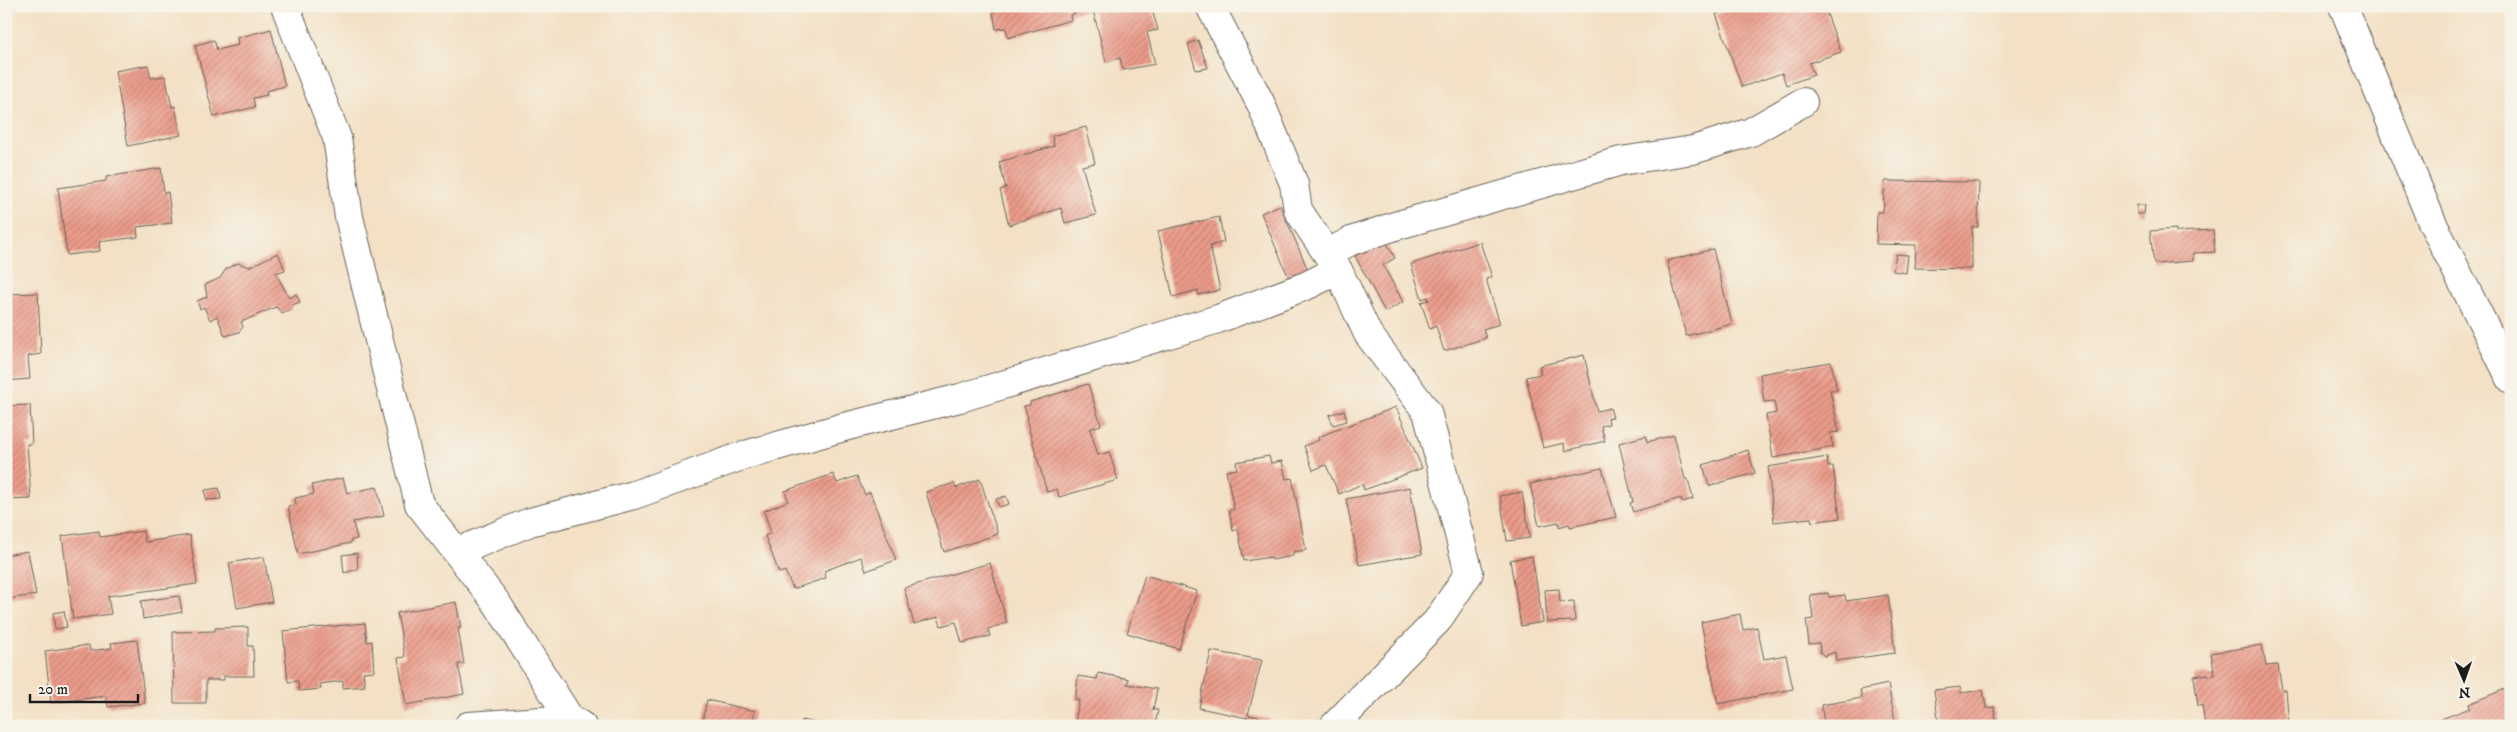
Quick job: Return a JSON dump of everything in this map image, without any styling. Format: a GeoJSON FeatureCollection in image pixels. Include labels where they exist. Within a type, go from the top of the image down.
{"type":"FeatureCollection","features":[{"type":"Feature","properties":{"kind":"street"},"geometry":{"type":"LineString","coordinates":[[285,6],[337,138],[349,217],[419,504],[496,602],[576,722]]}},
{"type":"Feature","properties":{"kind":"street"},"geometry":{"type":"LineString","coordinates":[[1210,6],[1261,104],[1294,184],[1298,210],[1333,262],[1368,334],[1428,412],[1469,573],[1436,621],[1334,726]]}},
{"type":"Feature","properties":{"kind":"street"},"geometry":{"type":"LineString","coordinates":[[2343,6],[2432,222],[2511,379]]}},
{"type":"Feature","properties":{"kind":"street"},"geometry":{"type":"LineString","coordinates":[[457,552],[530,522],[634,496],[742,456],[844,427],[960,398],[1218,319],[1308,286],[1351,241],[1396,226],[1621,161],[1693,150],[1751,132],[1804,102]]}},
{"type":"Feature","properties":{"kind":"street"},"geometry":{"type":"LineString","coordinates":[[468,726],[576,722]]}},
{"type":"Feature","properties":{"kind":"building"},"geometry":{"type":"Polygon","coordinates":[[[992,6],[1085,6],[1086,10],[1070,15],[1071,20],[1008,38],[1006,28],[996,29],[992,6]]]}},
{"type":"Feature","properties":{"kind":"building"},"geometry":{"type":"Polygon","coordinates":[[[1092,6],[1151,6],[1158,30],[1147,32],[1155,64],[1123,70],[1120,58],[1106,62],[1092,6]]]}},
{"type":"Feature","properties":{"kind":"building"},"geometry":{"type":"Polygon","coordinates":[[[1737,6],[1824,6],[1841,52],[1809,63],[1814,75],[1786,85],[1782,73],[1742,87],[1716,14],[1737,6]]]}},
{"type":"Feature","properties":{"kind":"building"},"geometry":{"type":"Polygon","coordinates":[[[271,29],[285,86],[266,91],[267,95],[253,98],[255,107],[214,117],[195,45],[214,40],[217,50],[238,45],[237,38],[271,29]]]}},
{"type":"Feature","properties":{"kind":"building"},"geometry":{"type":"Polygon","coordinates":[[[1198,40],[1208,68],[1196,70],[1188,44],[1198,40]]]}},
{"type":"Feature","properties":{"kind":"building"},"geometry":{"type":"Polygon","coordinates":[[[148,65],[151,78],[165,76],[172,107],[175,106],[181,135],[128,146],[115,71],[148,65]]]}},
{"type":"Feature","properties":{"kind":"building"},"geometry":{"type":"Polygon","coordinates":[[[1086,127],[1095,163],[1082,166],[1096,215],[1065,223],[1061,208],[1009,225],[1000,190],[1006,188],[999,162],[1054,146],[1052,136],[1086,127]]]}},
{"type":"Feature","properties":{"kind":"building"},"geometry":{"type":"Polygon","coordinates":[[[161,168],[164,193],[168,192],[172,223],[137,227],[138,237],[99,242],[100,251],[67,255],[58,188],[106,181],[106,177],[161,168]]]}},
{"type":"Feature","properties":{"kind":"building"},"geometry":{"type":"Polygon","coordinates":[[[1885,181],[1979,182],[1978,227],[1972,227],[1972,269],[1915,268],[1916,245],[1876,244],[1877,212],[1883,212],[1885,181]]]}},
{"type":"Feature","properties":{"kind":"building"},"geometry":{"type":"Polygon","coordinates":[[[1280,205],[1311,277],[1292,285],[1261,213],[1280,205]]]}},
{"type":"Feature","properties":{"kind":"building"},"geometry":{"type":"Polygon","coordinates":[[[2137,205],[2145,205],[2144,214],[2137,214],[2137,205]]]}},
{"type":"Feature","properties":{"kind":"building"},"geometry":{"type":"Polygon","coordinates":[[[1219,217],[1224,242],[1210,246],[1220,290],[1198,295],[1198,290],[1173,297],[1158,231],[1219,217]]]}},
{"type":"Feature","properties":{"kind":"building"},"geometry":{"type":"Polygon","coordinates":[[[2176,229],[2176,232],[2213,230],[2215,252],[2193,253],[2193,261],[2154,264],[2150,231],[2176,229]]]}},
{"type":"Feature","properties":{"kind":"building"},"geometry":{"type":"Polygon","coordinates":[[[1385,240],[1395,258],[1383,265],[1403,302],[1385,312],[1355,256],[1385,240]]]}},
{"type":"Feature","properties":{"kind":"building"},"geometry":{"type":"Polygon","coordinates":[[[1480,242],[1492,277],[1486,279],[1500,324],[1483,329],[1486,338],[1444,351],[1436,326],[1430,329],[1421,302],[1429,300],[1428,297],[1422,299],[1411,264],[1480,242]]]}},
{"type":"Feature","properties":{"kind":"building"},"geometry":{"type":"Polygon","coordinates":[[[1713,249],[1732,324],[1686,336],[1667,261],[1713,249]]]}},
{"type":"Feature","properties":{"kind":"building"},"geometry":{"type":"Polygon","coordinates":[[[278,253],[285,270],[276,273],[289,298],[296,294],[300,302],[292,305],[290,310],[282,313],[276,307],[241,322],[243,327],[239,332],[225,336],[217,316],[210,320],[204,307],[200,309],[197,301],[207,297],[205,285],[220,278],[226,269],[238,263],[249,267],[278,253]]]}},
{"type":"Feature","properties":{"kind":"building"},"geometry":{"type":"Polygon","coordinates":[[[1896,254],[1908,255],[1906,273],[1893,271],[1896,254]]]}},
{"type":"Feature","properties":{"kind":"building"},"geometry":{"type":"Polygon","coordinates":[[[38,293],[41,354],[28,356],[30,379],[6,381],[6,294],[38,293]]]}},
{"type":"Feature","properties":{"kind":"building"},"geometry":{"type":"Polygon","coordinates":[[[1584,355],[1597,411],[1610,408],[1613,417],[1608,418],[1609,424],[1601,426],[1605,441],[1565,451],[1564,443],[1543,448],[1526,377],[1541,374],[1539,366],[1584,355]]]}},
{"type":"Feature","properties":{"kind":"building"},"geometry":{"type":"Polygon","coordinates":[[[1831,362],[1837,390],[1830,390],[1839,432],[1830,433],[1833,447],[1773,458],[1766,415],[1776,413],[1774,401],[1764,402],[1760,374],[1831,362]]]}},
{"type":"Feature","properties":{"kind":"building"},"geometry":{"type":"Polygon","coordinates":[[[1088,384],[1101,425],[1090,429],[1098,455],[1109,452],[1118,480],[1059,497],[1057,489],[1047,492],[1024,406],[1030,405],[1030,402],[1088,384]]]}},
{"type":"Feature","properties":{"kind":"building"},"geometry":{"type":"Polygon","coordinates":[[[30,405],[32,444],[27,444],[31,499],[6,500],[6,406],[30,405]]]}},
{"type":"Feature","properties":{"kind":"building"},"geometry":{"type":"Polygon","coordinates":[[[1396,407],[1422,468],[1364,490],[1362,484],[1339,494],[1326,465],[1313,470],[1304,446],[1319,440],[1318,437],[1396,407]]]}},
{"type":"Feature","properties":{"kind":"building"},"geometry":{"type":"Polygon","coordinates":[[[1344,410],[1347,421],[1333,425],[1329,415],[1344,410]]]}},
{"type":"Feature","properties":{"kind":"building"},"geometry":{"type":"Polygon","coordinates":[[[1674,435],[1685,479],[1688,479],[1693,499],[1682,502],[1681,498],[1633,512],[1630,503],[1633,502],[1619,443],[1646,436],[1647,442],[1674,435]]]}},
{"type":"Feature","properties":{"kind":"building"},"geometry":{"type":"Polygon","coordinates":[[[1748,450],[1755,473],[1709,486],[1703,465],[1748,450]]]}},
{"type":"Feature","properties":{"kind":"building"},"geometry":{"type":"Polygon","coordinates":[[[1269,456],[1271,463],[1282,461],[1286,479],[1292,478],[1306,550],[1293,552],[1293,556],[1272,560],[1271,557],[1244,561],[1238,529],[1233,531],[1229,510],[1234,509],[1226,471],[1237,469],[1236,462],[1269,456]]]}},
{"type":"Feature","properties":{"kind":"building"},"geometry":{"type":"Polygon","coordinates":[[[1827,457],[1828,467],[1833,466],[1840,518],[1812,522],[1811,518],[1774,522],[1768,467],[1827,457]]]}},
{"type":"Feature","properties":{"kind":"building"},"geometry":{"type":"Polygon","coordinates":[[[1602,468],[1616,517],[1570,527],[1569,524],[1559,527],[1559,522],[1539,526],[1530,484],[1602,468]]]}},
{"type":"Feature","properties":{"kind":"building"},"geometry":{"type":"Polygon","coordinates":[[[833,474],[837,483],[857,476],[865,495],[870,492],[896,560],[866,571],[861,557],[824,571],[826,578],[793,589],[785,571],[779,573],[765,536],[771,533],[764,511],[788,501],[785,491],[833,474]]]}},
{"type":"Feature","properties":{"kind":"building"},"geometry":{"type":"Polygon","coordinates":[[[343,478],[347,493],[377,487],[384,516],[353,522],[357,539],[351,540],[351,543],[298,554],[288,506],[296,504],[295,498],[314,494],[312,485],[343,478]]]}},
{"type":"Feature","properties":{"kind":"building"},"geometry":{"type":"Polygon","coordinates":[[[980,479],[998,534],[944,552],[926,492],[954,483],[956,488],[980,479]]]}},
{"type":"Feature","properties":{"kind":"building"},"geometry":{"type":"Polygon","coordinates":[[[1410,487],[1422,554],[1359,565],[1346,499],[1410,487]]]}},
{"type":"Feature","properties":{"kind":"building"},"geometry":{"type":"Polygon","coordinates":[[[219,488],[221,499],[206,500],[205,490],[219,488]]]}},
{"type":"Feature","properties":{"kind":"building"},"geometry":{"type":"Polygon","coordinates":[[[1522,492],[1530,538],[1507,541],[1500,496],[1522,492]]]}},
{"type":"Feature","properties":{"kind":"building"},"geometry":{"type":"Polygon","coordinates":[[[1006,496],[1009,504],[999,507],[996,499],[1006,496]]]}},
{"type":"Feature","properties":{"kind":"building"},"geometry":{"type":"Polygon","coordinates":[[[99,531],[100,537],[143,531],[145,542],[190,535],[197,584],[108,596],[111,614],[73,619],[62,536],[99,531]]]}},
{"type":"Feature","properties":{"kind":"building"},"geometry":{"type":"Polygon","coordinates":[[[28,551],[36,595],[6,599],[6,555],[28,551]]]}},
{"type":"Feature","properties":{"kind":"building"},"geometry":{"type":"Polygon","coordinates":[[[357,553],[358,569],[344,573],[342,555],[357,553]]]}},
{"type":"Feature","properties":{"kind":"building"},"geometry":{"type":"Polygon","coordinates":[[[1532,556],[1543,622],[1521,626],[1510,560],[1532,556]]]}},
{"type":"Feature","properties":{"kind":"building"},"geometry":{"type":"Polygon","coordinates":[[[264,557],[272,602],[237,608],[229,563],[264,557]]]}},
{"type":"Feature","properties":{"kind":"building"},"geometry":{"type":"Polygon","coordinates":[[[990,563],[1007,623],[988,629],[990,636],[962,643],[956,622],[941,626],[938,617],[914,624],[904,588],[990,563]]]}},
{"type":"Feature","properties":{"kind":"building"},"geometry":{"type":"Polygon","coordinates":[[[1145,575],[1197,591],[1179,649],[1127,633],[1145,575]]]}},
{"type":"Feature","properties":{"kind":"building"},"geometry":{"type":"Polygon","coordinates":[[[1559,589],[1560,602],[1574,601],[1575,621],[1547,622],[1545,590],[1559,589]]]}},
{"type":"Feature","properties":{"kind":"building"},"geometry":{"type":"Polygon","coordinates":[[[1828,593],[1829,597],[1845,595],[1846,601],[1888,595],[1895,653],[1836,661],[1835,652],[1824,656],[1820,652],[1819,643],[1809,644],[1806,620],[1813,619],[1810,595],[1828,593]]]}},
{"type":"Feature","properties":{"kind":"building"},"geometry":{"type":"Polygon","coordinates":[[[179,596],[182,612],[143,619],[141,601],[179,596]]]}},
{"type":"Feature","properties":{"kind":"building"},"geometry":{"type":"Polygon","coordinates":[[[456,602],[461,628],[458,628],[464,664],[458,664],[464,694],[406,705],[398,658],[405,657],[397,613],[456,602]]]}},
{"type":"Feature","properties":{"kind":"building"},"geometry":{"type":"Polygon","coordinates":[[[64,611],[67,627],[55,629],[53,613],[64,611]]]}},
{"type":"Feature","properties":{"kind":"building"},"geometry":{"type":"Polygon","coordinates":[[[1740,614],[1743,630],[1757,627],[1764,659],[1786,655],[1793,689],[1718,704],[1701,622],[1740,614]]]}},
{"type":"Feature","properties":{"kind":"building"},"geometry":{"type":"Polygon","coordinates":[[[365,623],[367,642],[372,641],[374,671],[363,672],[365,686],[343,688],[343,681],[320,684],[321,689],[299,691],[298,681],[288,682],[283,631],[365,623]]]}},
{"type":"Feature","properties":{"kind":"building"},"geometry":{"type":"Polygon","coordinates":[[[248,627],[248,646],[253,646],[254,676],[224,676],[224,680],[206,680],[206,703],[174,703],[173,632],[215,631],[215,628],[248,627]]]}},
{"type":"Feature","properties":{"kind":"building"},"geometry":{"type":"Polygon","coordinates":[[[137,640],[145,703],[108,707],[106,696],[51,703],[45,651],[89,645],[90,651],[112,648],[111,643],[137,640]]]}},
{"type":"Feature","properties":{"kind":"building"},"geometry":{"type":"Polygon","coordinates":[[[2262,645],[2266,666],[2278,665],[2282,690],[2286,690],[2289,726],[2205,726],[2202,705],[2198,706],[2194,676],[2215,675],[2211,653],[2262,645]]]}},
{"type":"Feature","properties":{"kind":"building"},"geometry":{"type":"Polygon","coordinates":[[[1211,651],[1262,660],[1248,715],[1269,719],[1267,726],[1246,726],[1248,718],[1199,708],[1211,651]]]}},
{"type":"Feature","properties":{"kind":"building"},"geometry":{"type":"Polygon","coordinates":[[[1098,673],[1129,679],[1127,684],[1157,689],[1153,710],[1158,710],[1155,726],[1095,726],[1075,723],[1079,700],[1075,700],[1078,676],[1097,679],[1098,673]]]}},
{"type":"Feature","properties":{"kind":"building"},"geometry":{"type":"Polygon","coordinates":[[[1888,684],[1896,726],[1825,726],[1821,705],[1862,698],[1860,690],[1888,684]]]}},
{"type":"Feature","properties":{"kind":"building"},"geometry":{"type":"Polygon","coordinates":[[[1960,687],[1961,693],[1983,690],[1986,708],[1994,707],[1997,726],[1939,726],[1934,690],[1960,687]]]}},
{"type":"Feature","properties":{"kind":"building"},"geometry":{"type":"Polygon","coordinates":[[[2505,689],[2511,692],[2511,726],[2438,726],[2436,721],[2470,708],[2469,704],[2505,689]]]}},
{"type":"Feature","properties":{"kind":"building"},"geometry":{"type":"Polygon","coordinates":[[[707,700],[755,711],[751,726],[718,726],[702,722],[707,700]]]}},
{"type":"Feature","properties":{"kind":"building"},"geometry":{"type":"Polygon","coordinates":[[[802,720],[825,725],[825,726],[801,726],[802,720]]]}}]}
